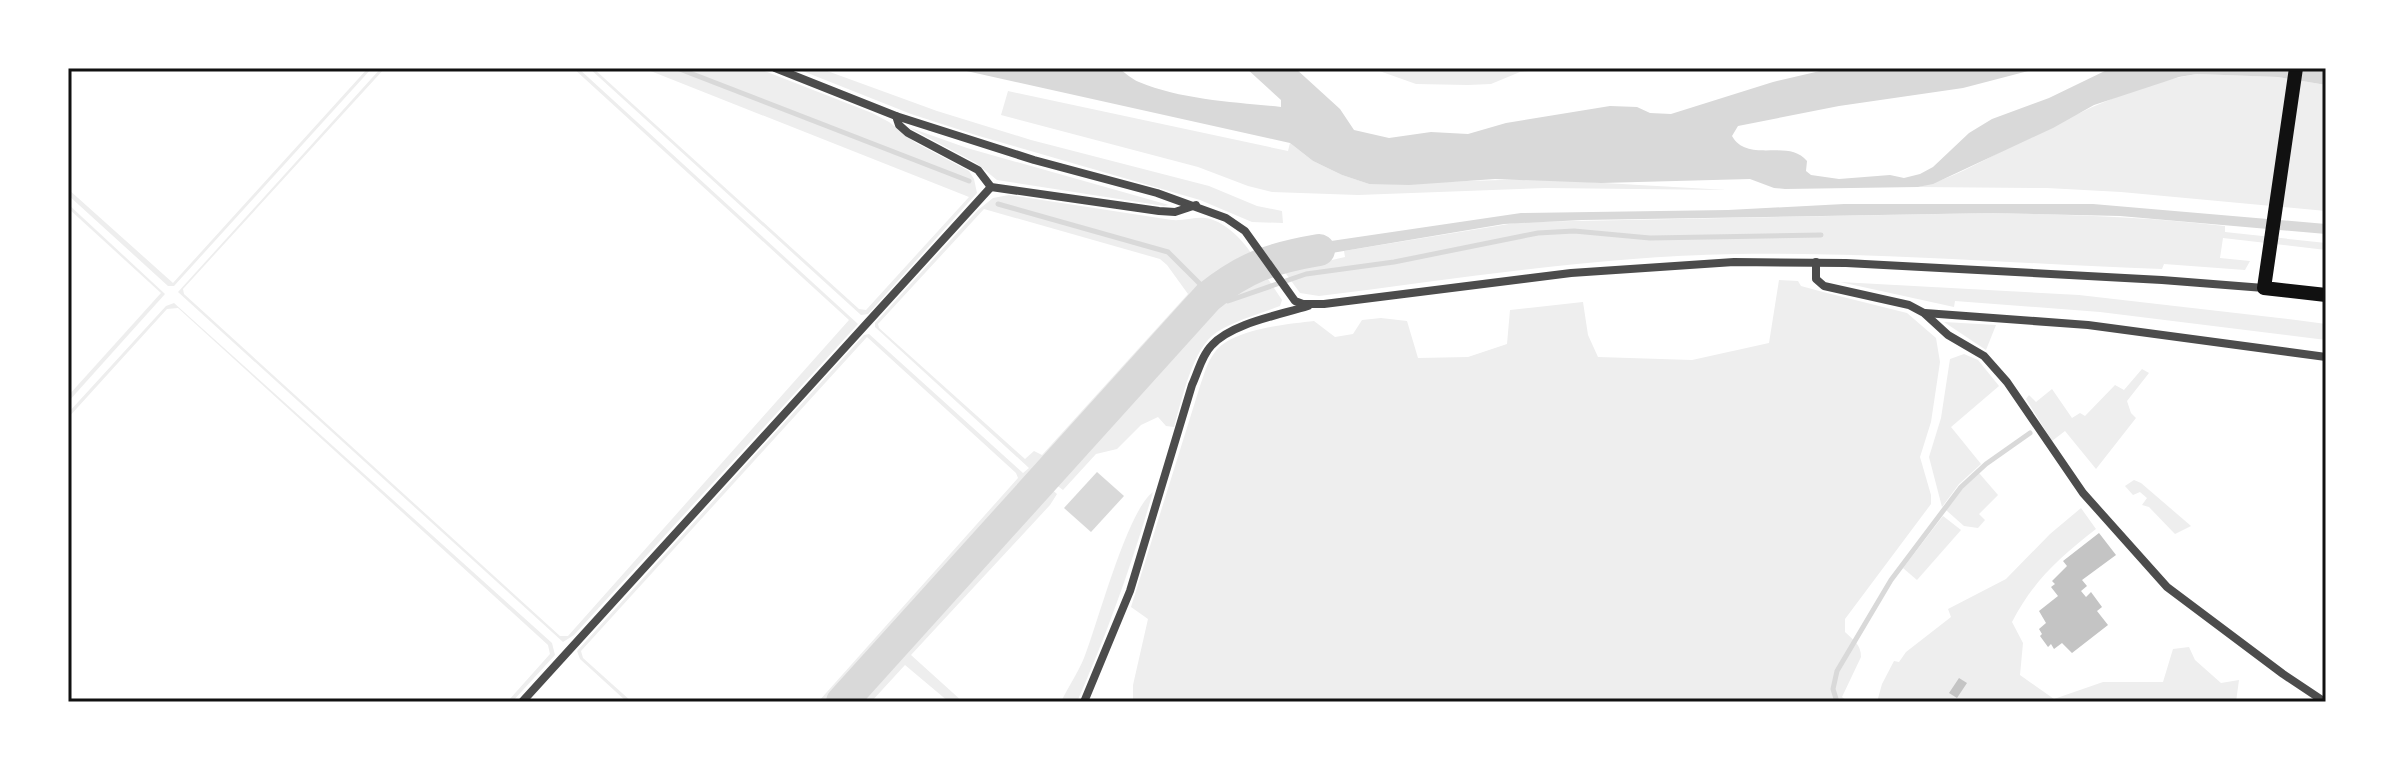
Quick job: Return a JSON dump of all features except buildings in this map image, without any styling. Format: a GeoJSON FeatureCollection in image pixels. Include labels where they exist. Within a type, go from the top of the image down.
{"type":"FeatureCollection","features":[{"type":"Feature","properties":{"kind":"main road"},"geometry":{"type":"LineString","coordinates":[[2296,68],[2264,288],[2326,295]]}},
{"type":"Feature","properties":{"kind":"street"},"geometry":{"type":"LineString","coordinates":[[775,68],[896,116],[1034,160],[1196,205],[1237,224],[1289,295],[1295,301],[1312,305]]}},
{"type":"Feature","properties":{"kind":"street"},"geometry":{"type":"LineString","coordinates":[[896,116],[899,125],[908,133],[978,170],[991,187],[1159,211],[1175,212],[1196,205]]}},
{"type":"Feature","properties":{"kind":"street"},"geometry":{"type":"LineString","coordinates":[[522,702],[991,187]]}},
{"type":"Feature","properties":{"kind":"street"},"geometry":{"type":"LineString","coordinates":[[1084,702],[1130,591],[1192,385],[1205,354],[1230,332],[1312,305],[1632,268],[1734,262],[1816,262],[2264,288]]}},
{"type":"Feature","properties":{"kind":"street"},"geometry":{"type":"LineString","coordinates":[[1816,262],[1816,279],[1824,286],[1909,305],[1924,313],[1948,335],[1984,356],[2007,382],[2083,493],[2167,587],[2325,702]]}},
{"type":"Feature","properties":{"kind":"street"},"geometry":{"type":"LineString","coordinates":[[1924,313],[2088,325],[2326,357]]}},
{"type":"Feature","properties":{"kind":"shaded area"},"geometry":{"type":"Polygon","coordinates":[[[368,68],[372,68],[174,286],[168,286],[68,195],[68,189],[173,283],[368,68]]]}},
{"type":"Feature","properties":{"kind":"shaded area"},"geometry":{"type":"Polygon","coordinates":[[[381,68],[385,68],[183,289],[184,294],[560,636],[568,636],[849,320],[573,68],[578,68],[858,324],[574,635],[563,642],[178,292],[381,68]]]}},
{"type":"Feature","properties":{"kind":"shaded area"},"geometry":{"type":"Polygon","coordinates":[[[589,68],[593,68],[859,309],[866,310],[969,197],[643,68],[757,68],[889,122],[916,143],[969,171],[977,193],[868,314],[861,315],[589,68]]]}},
{"type":"Feature","properties":{"kind":"shaded area"},"geometry":{"type":"Polygon","coordinates":[[[795,68],[819,68],[937,111],[1031,140],[1209,186],[1257,206],[1282,211],[1283,223],[1252,222],[1200,200],[979,136],[911,114],[795,68]]]}},
{"type":"Feature","properties":{"kind":"shaded area"},"geometry":{"type":"Polygon","coordinates":[[[953,68],[1118,68],[1136,81],[1173,93],[1281,107],[1281,100],[1246,68],[1295,68],[1340,109],[1354,130],[1389,138],[1431,132],[1468,134],[1506,123],[1610,106],[1637,107],[1650,113],[1671,114],[1773,82],[1833,68],[2040,68],[1963,88],[1839,106],[1738,126],[1732,136],[1748,148],[1799,154],[1807,161],[1806,171],[1811,175],[1839,179],[1890,175],[1904,178],[1920,174],[1933,167],[1969,133],[1992,119],[2049,98],[2111,68],[2326,68],[2326,85],[2278,77],[2197,74],[2179,77],[2094,105],[2053,128],[1933,184],[1918,187],[1785,189],[1750,179],[1601,183],[1495,179],[1409,185],[1369,184],[1342,175],[1313,161],[1290,143],[953,68]]]}},
{"type":"Feature","properties":{"kind":"shaded area"},"geometry":{"type":"Polygon","coordinates":[[[1371,68],[1557,68],[1520,72],[1491,84],[1468,85],[1416,84],[1371,68]]]}},
{"type":"Feature","properties":{"kind":"shaded area"},"geometry":{"type":"Polygon","coordinates":[[[2197,74],[2278,77],[2326,85],[2326,211],[2121,192],[1918,187],[1953,176],[2123,94],[2197,74]]]}},
{"type":"Feature","properties":{"kind":"shaded area"},"geometry":{"type":"Polygon","coordinates":[[[1008,91],[1288,151],[1290,143],[1313,161],[1369,184],[1534,179],[1727,190],[1545,188],[1358,195],[1272,192],[1198,167],[1001,115],[1008,91]]]}},
{"type":"Feature","properties":{"kind":"shaded area"},"geometry":{"type":"Polygon","coordinates":[[[908,127],[967,148],[1169,205],[997,180],[976,163],[908,127]]]}},
{"type":"Feature","properties":{"kind":"shaded area"},"geometry":{"type":"Polygon","coordinates":[[[1009,195],[1172,220],[1205,218],[1219,222],[1231,231],[1251,253],[1209,282],[828,702],[818,702],[1018,478],[867,337],[581,651],[583,658],[632,702],[627,702],[580,659],[577,651],[864,335],[869,334],[1023,473],[1029,468],[875,327],[875,323],[978,210],[993,198],[1009,195]],[[984,209],[878,324],[1025,459],[1034,451],[1042,455],[1188,294],[1160,259],[984,209]]]}},
{"type":"Feature","properties":{"kind":"shaded area"},"geometry":{"type":"Polygon","coordinates":[[[68,204],[165,294],[68,402],[68,396],[161,293],[68,208],[68,204]]]}},
{"type":"Feature","properties":{"kind":"shaded area"},"geometry":{"type":"Polygon","coordinates":[[[1844,204],[2093,204],[2326,224],[2326,234],[2120,216],[1993,213],[1504,224],[1320,255],[1281,266],[1270,250],[1521,213],[1728,210],[1844,204]]]}},
{"type":"Feature","properties":{"kind":"shaded area"},"geometry":{"type":"Polygon","coordinates":[[[1993,213],[2138,218],[2225,226],[2225,232],[2326,243],[2326,250],[2223,238],[2220,258],[2250,261],[2245,270],[2164,264],[2162,269],[1842,255],[1684,256],[1527,269],[1319,296],[1300,293],[1284,271],[1345,257],[1344,251],[1521,222],[1993,213]]]}},
{"type":"Feature","properties":{"kind":"shaded area"},"geometry":{"type":"Polygon","coordinates":[[[1264,273],[1282,300],[1280,306],[1232,324],[1208,340],[1189,375],[1174,427],[1166,426],[1158,417],[1141,425],[1117,449],[1096,454],[1063,490],[1055,484],[1205,313],[1239,285],[1264,273]]]}},
{"type":"Feature","properties":{"kind":"shaded area"},"geometry":{"type":"Polygon","coordinates":[[[1779,280],[1798,281],[1801,286],[1907,313],[1936,338],[1940,362],[1931,422],[1920,457],[1931,504],[1845,619],[1845,632],[1858,645],[1861,653],[1842,697],[1848,702],[1133,702],[1133,685],[1148,619],[1131,607],[1204,373],[1212,356],[1223,344],[1261,329],[1314,321],[1335,337],[1353,334],[1362,320],[1381,318],[1407,321],[1418,358],[1468,357],[1507,344],[1510,310],[1583,302],[1588,335],[1598,357],[1692,360],[1769,343],[1779,280]]]}},
{"type":"Feature","properties":{"kind":"shaded area"},"geometry":{"type":"Polygon","coordinates":[[[1840,282],[2079,295],[2296,320],[2326,324],[2326,340],[2100,312],[1955,301],[1954,307],[1840,282]]]}},
{"type":"Feature","properties":{"kind":"shaded area"},"geometry":{"type":"Polygon","coordinates":[[[174,303],[552,643],[555,655],[512,702],[507,702],[550,654],[548,645],[178,308],[167,309],[68,418],[68,413],[166,306],[174,303]]]}},
{"type":"Feature","properties":{"kind":"shaded area"},"geometry":{"type":"Polygon","coordinates":[[[1944,322],[1996,325],[1986,350],[1944,322]]]}},
{"type":"Feature","properties":{"kind":"shaded area"},"geometry":{"type":"Polygon","coordinates":[[[1964,354],[1978,360],[1999,386],[1951,427],[1981,464],[1959,484],[1942,507],[1929,457],[1941,418],[1950,359],[1964,354]]]}},
{"type":"Feature","properties":{"kind":"shaded area"},"geometry":{"type":"Polygon","coordinates":[[[2142,369],[2149,373],[2127,401],[2136,418],[2096,469],[2065,431],[2052,441],[2026,399],[2029,395],[2036,402],[2052,389],[2072,418],[2080,413],[2085,416],[2115,385],[2124,390],[2142,369]]]}},
{"type":"Feature","properties":{"kind":"shaded area"},"geometry":{"type":"Polygon","coordinates":[[[1097,472],[1124,496],[1091,532],[1064,508],[1097,472]]]}},
{"type":"Feature","properties":{"kind":"shaded area"},"geometry":{"type":"Polygon","coordinates":[[[1979,473],[1998,495],[1979,514],[1985,520],[1978,528],[1964,526],[1946,510],[1979,473]]]}},
{"type":"Feature","properties":{"kind":"shaded area"},"geometry":{"type":"Polygon","coordinates":[[[2134,480],[2191,526],[2175,534],[2149,507],[2142,505],[2147,498],[2140,492],[2133,495],[2125,486],[2134,480]]]}},
{"type":"Feature","properties":{"kind":"shaded area"},"geometry":{"type":"Polygon","coordinates":[[[1050,488],[1057,494],[1050,505],[911,655],[963,702],[949,702],[905,665],[871,702],[855,702],[1050,488]]]}},
{"type":"Feature","properties":{"kind":"shaded area"},"geometry":{"type":"Polygon","coordinates":[[[1153,492],[1118,598],[1077,702],[1061,702],[1084,658],[1133,521],[1153,492]]]}},
{"type":"Feature","properties":{"kind":"shaded area"},"geometry":{"type":"Polygon","coordinates":[[[2081,508],[2096,529],[2048,571],[2012,622],[2023,643],[2020,675],[2054,699],[2103,682],[2163,682],[2173,649],[2189,647],[2195,660],[2221,683],[2239,680],[2236,702],[1877,702],[1894,661],[1899,662],[1906,652],[1951,617],[1948,609],[2006,579],[2050,534],[2081,508]]]}},
{"type":"Feature","properties":{"kind":"shaded area"},"geometry":{"type":"Polygon","coordinates":[[[1943,516],[1961,530],[1917,580],[1903,568],[1943,516]]]}},
{"type":"Feature","properties":{"kind":"waterway"},"geometry":{"type":"LineString","coordinates":[[677,68],[969,181]]}},
{"type":"Feature","properties":{"kind":"waterway"},"geometry":{"type":"LineString","coordinates":[[998,204],[1168,252],[1202,286],[1228,301],[1306,274],[1394,262],[1538,233],[1574,231],[1650,238],[1821,235]]}},
{"type":"Feature","properties":{"kind":"waterway"},"geometry":{"type":"LineString","coordinates":[[842,702],[1208,297],[1234,278],[1260,265],[1319,250]]}},
{"type":"Feature","properties":{"kind":"waterway"},"geometry":{"type":"LineString","coordinates":[[1837,702],[1833,689],[1837,671],[1891,580],[1961,487],[1986,464],[2030,433]]}}]}
